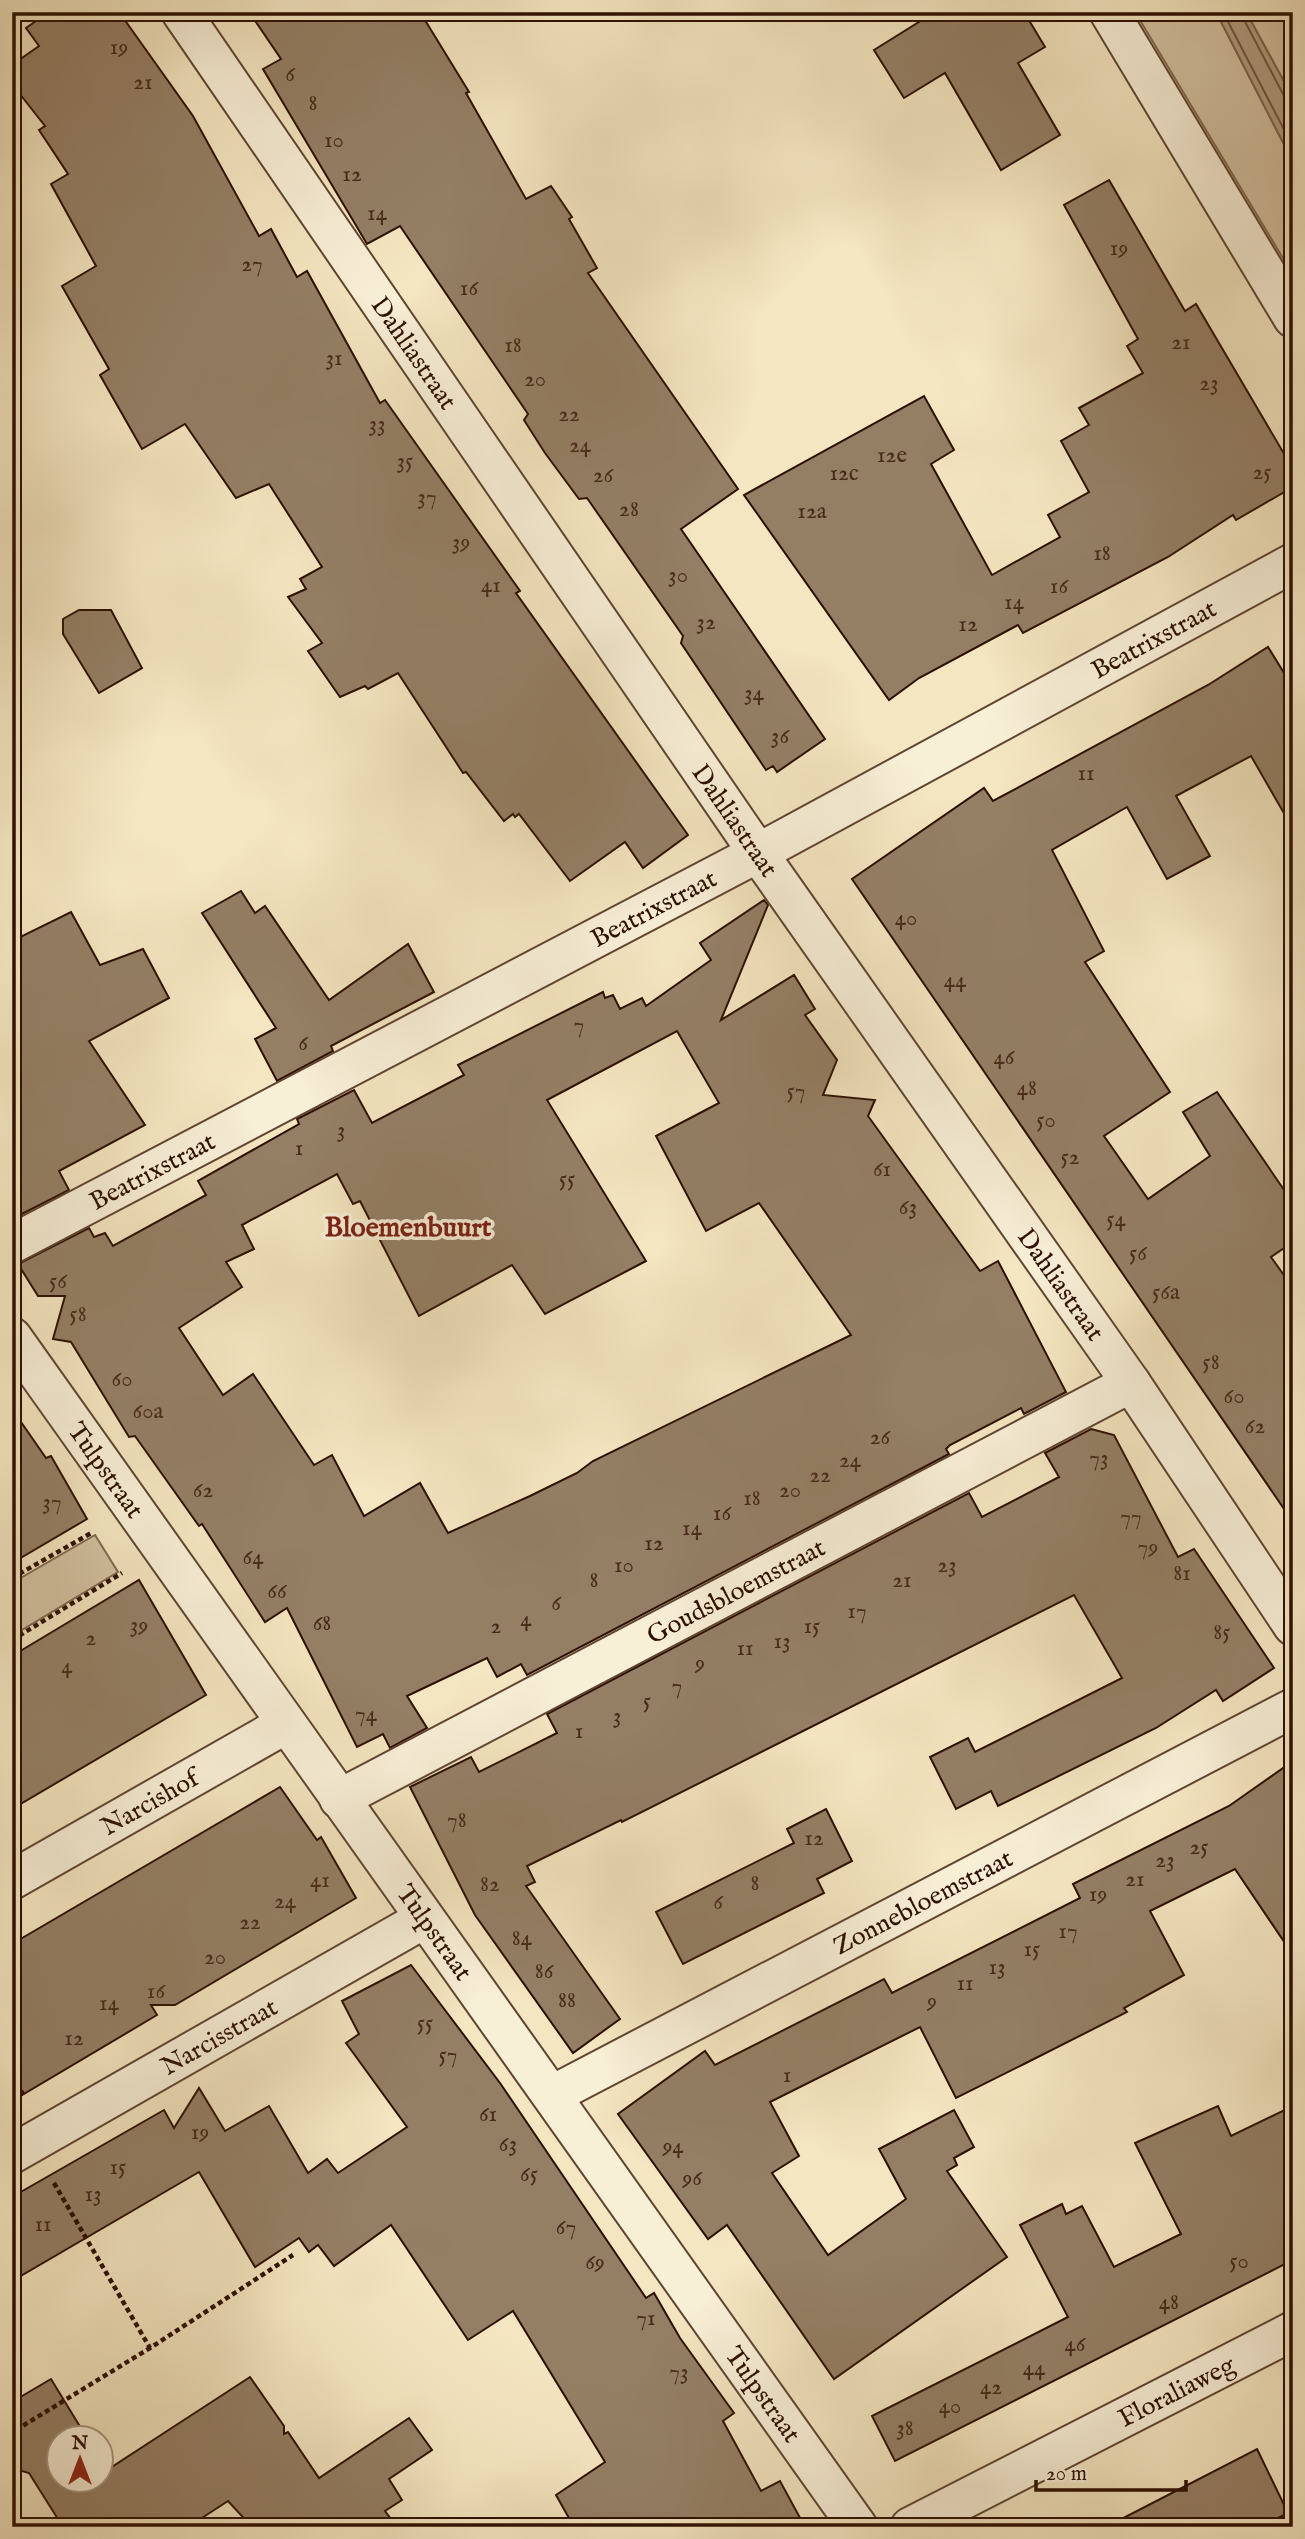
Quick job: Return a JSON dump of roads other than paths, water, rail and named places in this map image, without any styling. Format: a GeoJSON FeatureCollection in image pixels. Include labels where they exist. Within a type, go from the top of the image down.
{"type":"FeatureCollection","features":[{"type":"Feature","properties":{"kind":"street","name":"Dahliastraat"},"geometry":{"type":"LineString","coordinates":[[181,12],[758,853],[1131,1383],[1293,1626]]}},
{"type":"Feature","properties":{"kind":"street"},"geometry":{"type":"LineString","coordinates":[[1109,12],[1293,318]]}},
{"type":"Feature","properties":{"kind":"street","name":"Beatrixstraat"},"geometry":{"type":"LineString","coordinates":[[12,1244],[758,853],[1293,563]]}},
{"type":"Feature","properties":{"kind":"street","name":"Tulpstraat"},"geometry":{"type":"LineString","coordinates":[[15,1346],[858,2527]]}},
{"type":"Feature","properties":{"kind":"street","name":"Goudsbloemstraat"},"geometry":{"type":"LineString","coordinates":[[339,1799],[1131,1383]]}},
{"type":"Feature","properties":{"kind":"street","name":"Zonnebloemstraat"},"geometry":{"type":"LineString","coordinates":[[552,2095],[1293,1708]]}},
{"type":"Feature","properties":{"kind":"street","name":"Narcishof"},"geometry":{"type":"LineString","coordinates":[[12,1880],[286,1724]]}},
{"type":"Feature","properties":{"kind":"street","name":"Narcisstraat"},"geometry":{"type":"LineString","coordinates":[[22,2149],[424,1919]]}},
{"type":"Feature","properties":{"kind":"street","name":"Floraliaweg"},"geometry":{"type":"LineString","coordinates":[[910,2527],[1293,2331]]}},
{"type":"Feature","properties":{"kind":"water"},"geometry":{"type":"Polygon","coordinates":[[[1216,12],[1246,12],[1293,98],[1293,162],[1216,12]]]}},
{"type":"Feature","properties":{"kind":"district","name":"Bloemenbuurt"},"geometry":{"type":"Point","coordinates":[408,1226]}}]}
